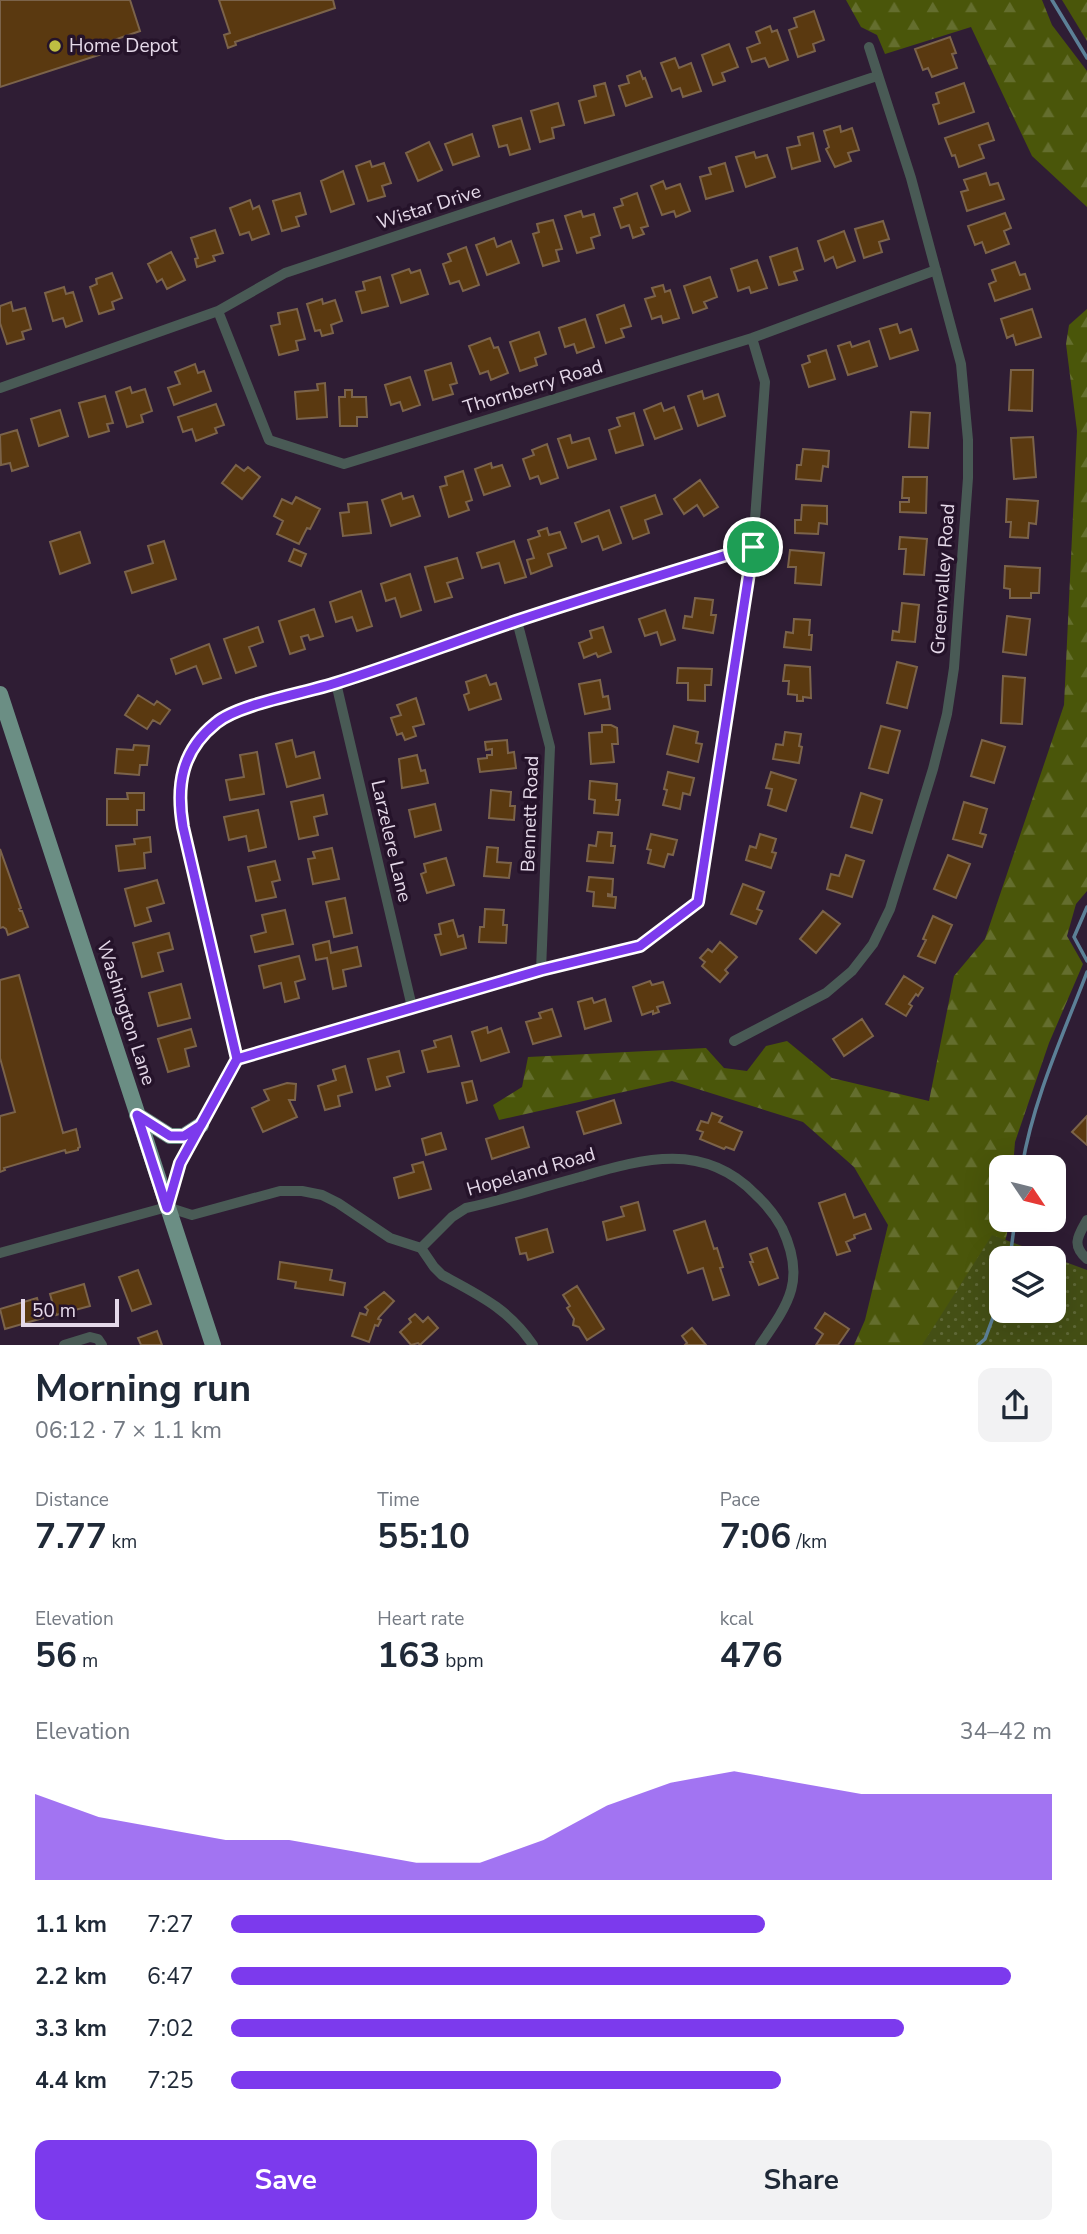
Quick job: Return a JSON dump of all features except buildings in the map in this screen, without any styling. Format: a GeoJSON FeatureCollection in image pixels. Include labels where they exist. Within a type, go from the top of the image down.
{"type":"FeatureCollection","features":[{"type":"Feature","properties":{"kind":"main road","name":"Washington Lane"},"geometry":{"type":"LineString","coordinates":[[0,694],[213,1345]]}},
{"type":"Feature","properties":{"kind":"main road"},"geometry":{"type":"LineString","coordinates":[[137,1115],[170,1136],[184,1136],[201,1125]]}},
{"type":"Feature","properties":{"kind":"street","name":"Greenvalley Road"},"geometry":{"type":"LineString","coordinates":[[734,1041],[826,993],[862,960],[883,927],[891,909],[933,769],[947,714],[954,668],[968,450],[961,363],[911,178],[869,47]]}},
{"type":"Feature","properties":{"kind":"street","name":"Wistar Drive"},"geometry":{"type":"LineString","coordinates":[[0,388],[219,312],[285,273],[877,76]]}},
{"type":"Feature","properties":{"kind":"street","name":"Thornberry Road"},"geometry":{"type":"LineString","coordinates":[[219,312],[269,440],[344,464],[752,338],[936,270]]}},
{"type":"Feature","properties":{"kind":"street"},"geometry":{"type":"LineString","coordinates":[[237,1059],[541,970],[640,946],[698,902],[753,547],[765,382],[752,338]]}},
{"type":"Feature","properties":{"kind":"street"},"geometry":{"type":"LineString","coordinates":[[167,1208],[180,1163],[237,1059],[178,799],[183,771],[200,739],[218,721],[237,711],[336,683],[517,621],[753,547]]}},
{"type":"Feature","properties":{"kind":"street","name":"Bennett Road"},"geometry":{"type":"LineString","coordinates":[[517,621],[550,747],[541,970]]}},
{"type":"Feature","properties":{"kind":"street","name":"Larzelere Lane"},"geometry":{"type":"LineString","coordinates":[[336,683],[412,1007]]}},
{"type":"Feature","properties":{"kind":"street","name":"Hopeland Road"},"geometry":{"type":"LineString","coordinates":[[421,1248],[452,1217],[466,1208],[637,1161],[679,1158],[700,1161],[729,1173],[750,1189],[773,1214],[789,1244],[793,1265],[792,1286],[780,1316],[760,1345]]}},
{"type":"Feature","properties":{"kind":"street"},"geometry":{"type":"LineString","coordinates":[[0,1253],[167,1208],[192,1215],[280,1191],[302,1191],[322,1195],[378,1231],[421,1248],[442,1275],[503,1310],[533,1345]]}},
{"type":"Feature","properties":{"kind":"street"},"geometry":{"type":"LineString","coordinates":[[1087,1220],[1079,1235],[1077,1247],[1087,1259]]}},
{"type":"Feature","properties":{"kind":"street"},"geometry":{"type":"LineString","coordinates":[[64,1345],[90,1337],[98,1339],[102,1345]]}},
{"type":"Feature","properties":{"kind":"green space"},"geometry":{"type":"Polygon","coordinates":[[[846,0],[1042,0],[1052,25],[1087,71],[1087,207],[1032,156],[971,27],[885,54],[877,35],[861,27],[846,0]]]}},
{"type":"Feature","properties":{"kind":"green space"},"geometry":{"type":"Polygon","coordinates":[[[1062,0],[1087,0],[1087,41],[1062,0]]]}},
{"type":"Feature","properties":{"kind":"green space"},"geometry":{"type":"Polygon","coordinates":[[[1087,309],[1087,891],[1076,904],[1067,936],[1083,964],[1049,1043],[1015,1142],[1014,1155],[989,1155],[989,1232],[1007,1234],[1004,1246],[989,1246],[989,1296],[962,1345],[854,1345],[865,1320],[888,1225],[854,1167],[803,1122],[672,1081],[499,1120],[493,1105],[522,1087],[528,1057],[706,1048],[724,1068],[747,1071],[766,1046],[787,1041],[832,1078],[929,1101],[954,976],[985,939],[1064,705],[1077,431],[1066,344],[1069,325],[1087,309]]]}},
{"type":"Feature","properties":{"kind":"green space"},"geometry":{"type":"Polygon","coordinates":[[[992,1235],[1022,1246],[989,1246],[989,1323],[1066,1323],[1066,1262],[1087,1270],[1087,1345],[922,1345],[992,1235]]]}},
{"type":"Feature","properties":{"kind":"waterway"},"geometry":{"type":"LineString","coordinates":[[1052,0],[1087,58]]}},
{"type":"Feature","properties":{"kind":"waterway"},"geometry":{"type":"LineString","coordinates":[[1087,907],[1074,937],[1087,961]]}},
{"type":"Feature","properties":{"kind":"waterway"},"geometry":{"type":"LineString","coordinates":[[1024,1155],[1041,1092],[1087,972]]}},
{"type":"Feature","properties":{"kind":"waterway"},"geometry":{"type":"LineString","coordinates":[[1012,1246],[1013,1232]]}},
{"type":"Feature","properties":{"kind":"waterway"},"geometry":{"type":"LineString","coordinates":[[978,1345],[985,1339],[991,1323]]}},
{"type":"Feature","properties":{"kind":"place","name":"Home Depot"},"geometry":{"type":"Point","coordinates":[55,46]}},
{"type":"Feature","properties":{"kind":"route"},"geometry":{"type":"LineString","coordinates":[[753,547],[517,621],[336,683],[237,711],[218,721],[200,739],[187,760],[178,799],[237,1059],[180,1163],[167,1208],[137,1115],[170,1136],[184,1136],[201,1125],[237,1059],[541,970],[640,946],[698,902],[753,547]]}}]}
